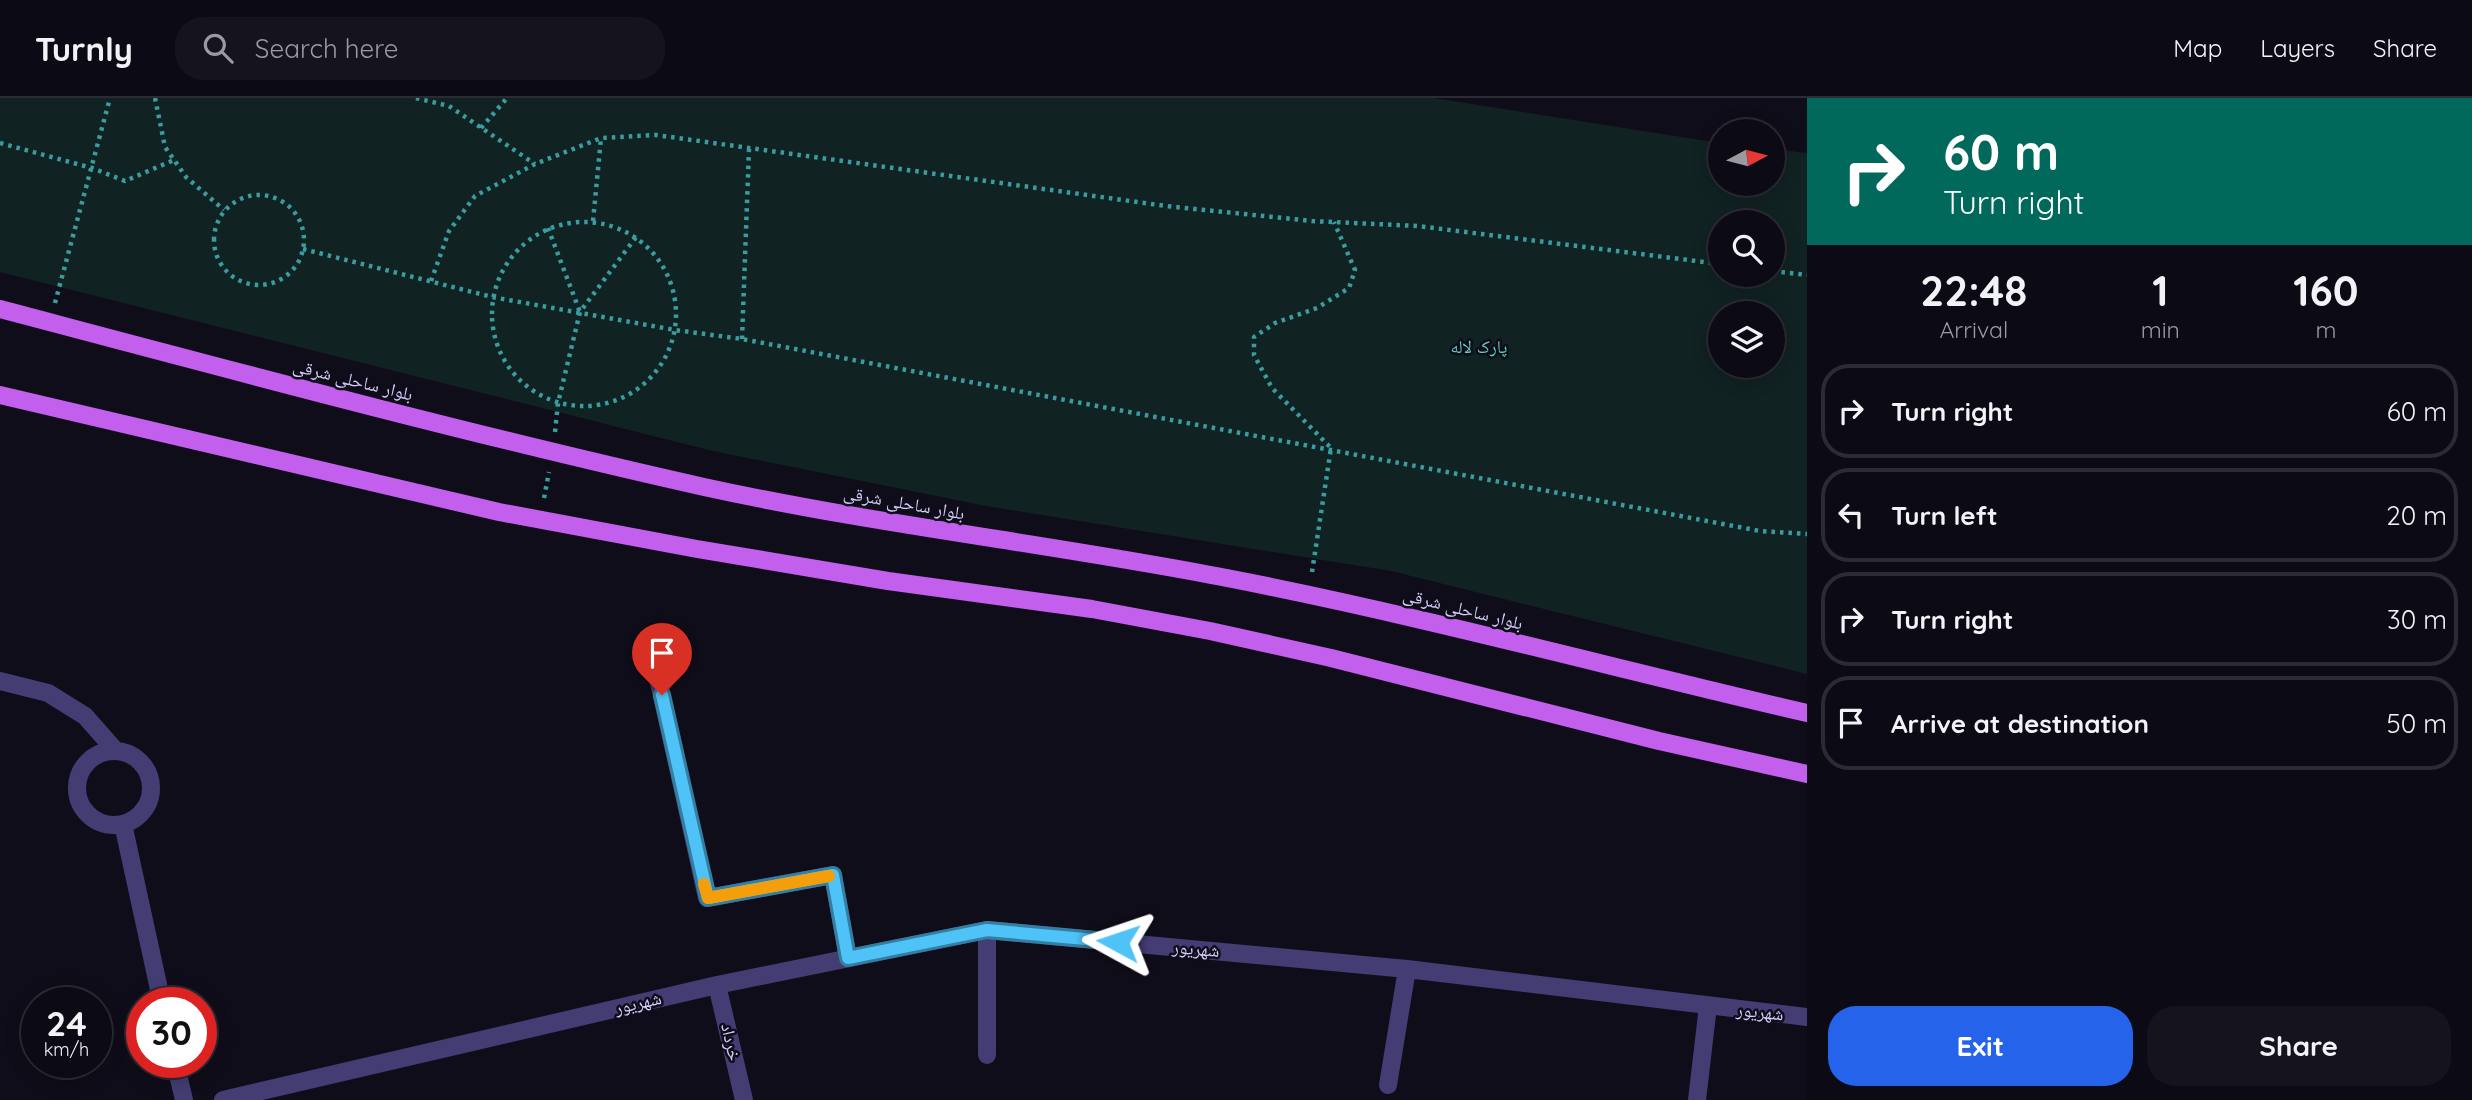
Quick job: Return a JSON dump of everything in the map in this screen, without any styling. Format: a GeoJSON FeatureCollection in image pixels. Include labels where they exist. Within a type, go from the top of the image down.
{"type":"FeatureCollection","features":[{"type":"Feature","properties":{"kind":"main road","name":"بلوار ساحلی شرقی"},"geometry":{"type":"LineString","coordinates":[[0,309],[300,388],[708,488],[897,524],[1100,555],[1308,594],[1807,712]]}},
{"type":"Feature","properties":{"kind":"main road"},"geometry":{"type":"LineString","coordinates":[[0,395],[540,520],[888,581],[1092,609],[1210,631],[1331,658],[1660,741],[1807,774]]}},
{"type":"Feature","properties":{"kind":"street"},"geometry":{"type":"LineString","coordinates":[[656,670],[708,898],[833,875],[848,958]]}},
{"type":"Feature","properties":{"kind":"street"},"geometry":{"type":"LineString","coordinates":[[0,681],[48,693],[85,716],[115,750]]}},
{"type":"Feature","properties":{"kind":"street"},"geometry":{"type":"LineString","coordinates":[[115,750],[127,752],[145,766],[151,790],[143,812],[134,820],[110,825],[87,815],[76,792],[77,779],[90,758],[115,750]]}},
{"type":"Feature","properties":{"kind":"street"},"geometry":{"type":"LineString","coordinates":[[123,824],[159,987]]}},
{"type":"Feature","properties":{"kind":"street"},"geometry":{"type":"LineString","coordinates":[[987,930],[987,1055]]}},
{"type":"Feature","properties":{"kind":"street","name":"شهریور"},"geometry":{"type":"LineString","coordinates":[[223,1100],[298,1091],[717,985],[987,930],[1407,969],[1807,1017]]}},
{"type":"Feature","properties":{"kind":"street"},"geometry":{"type":"LineString","coordinates":[[1388,1085],[1407,969]]}},
{"type":"Feature","properties":{"kind":"street","name":"خرداد"},"geometry":{"type":"LineString","coordinates":[[717,985],[744,1100]]}},
{"type":"Feature","properties":{"kind":"street"},"geometry":{"type":"LineString","coordinates":[[1697,1100],[1707,1006]]}},
{"type":"Feature","properties":{"kind":"street"},"geometry":{"type":"LineString","coordinates":[[179,1078],[184,1100]]}},
{"type":"Feature","properties":{"kind":"path"},"geometry":{"type":"LineString","coordinates":[[50,322],[110,98]]}},
{"type":"Feature","properties":{"kind":"path"},"geometry":{"type":"LineString","coordinates":[[155,98],[165,147],[186,177],[225,210]]}},
{"type":"Feature","properties":{"kind":"path"},"geometry":{"type":"LineString","coordinates":[[416,98],[449,106],[535,164]]}},
{"type":"Feature","properties":{"kind":"path"},"geometry":{"type":"LineString","coordinates":[[481,128],[507,98]]}},
{"type":"Feature","properties":{"kind":"path"},"geometry":{"type":"LineString","coordinates":[[430,281],[449,231],[475,197],[535,164],[601,138],[656,135],[1166,206],[1334,222],[1418,226],[1708,262]]}},
{"type":"Feature","properties":{"kind":"path"},"geometry":{"type":"LineString","coordinates":[[593,221],[601,138]]}},
{"type":"Feature","properties":{"kind":"path"},"geometry":{"type":"LineString","coordinates":[[0,143],[92,168],[125,181],[174,160]]}},
{"type":"Feature","properties":{"kind":"path"},"geometry":{"type":"LineString","coordinates":[[742,339],[749,149]]}},
{"type":"Feature","properties":{"kind":"path"},"geometry":{"type":"LineString","coordinates":[[250,195],[279,199],[291,208],[300,220],[304,234],[303,249],[298,263],[288,275],[276,282],[254,285],[233,277],[222,266],[216,253],[214,238],[217,223],[225,210],[250,195]]}},
{"type":"Feature","properties":{"kind":"path"},"geometry":{"type":"LineString","coordinates":[[593,221],[616,226],[636,237],[656,255],[669,278],[676,304],[675,330],[667,354],[653,376],[633,393],[610,404],[584,407],[558,403],[533,392],[513,374],[498,351],[491,324],[492,297],[503,268],[522,244],[548,228],[570,222],[593,221]]}},
{"type":"Feature","properties":{"kind":"path"},"geometry":{"type":"LineString","coordinates":[[1331,448],[1272,388],[1254,355],[1254,337],[1275,323],[1317,308],[1349,288],[1355,270],[1334,222]]}},
{"type":"Feature","properties":{"kind":"path"},"geometry":{"type":"LineString","coordinates":[[548,228],[580,312]]}},
{"type":"Feature","properties":{"kind":"path"},"geometry":{"type":"LineString","coordinates":[[540,520],[558,403],[580,312],[636,237]]}},
{"type":"Feature","properties":{"kind":"path"},"geometry":{"type":"LineString","coordinates":[[303,249],[492,297],[675,330],[742,339],[1760,531],[1807,534]]}},
{"type":"Feature","properties":{"kind":"path"},"geometry":{"type":"LineString","coordinates":[[1785,272],[1807,275]]}},
{"type":"Feature","properties":{"kind":"path"},"geometry":{"type":"LineString","coordinates":[[1308,594],[1331,448]]}},
{"type":"Feature","properties":{"kind":"green space","name":"پارک لاله"},"geometry":{"type":"Polygon","coordinates":[[[0,98],[1434,98],[1708,141],[1708,196],[1785,196],[1785,150],[1807,153],[1807,674],[1391,571],[986,506],[713,451],[0,272],[0,98]]]}},
{"type":"Feature","properties":{"kind":"slow traffic"},"geometry":{"type":"LineString","coordinates":[[704,884],[708,898],[829,876]]}},
{"type":"Feature","properties":{"kind":"route"},"geometry":{"type":"LineString","coordinates":[[662,695],[708,898],[833,875],[848,958],[987,930],[1118,942]]}}]}
